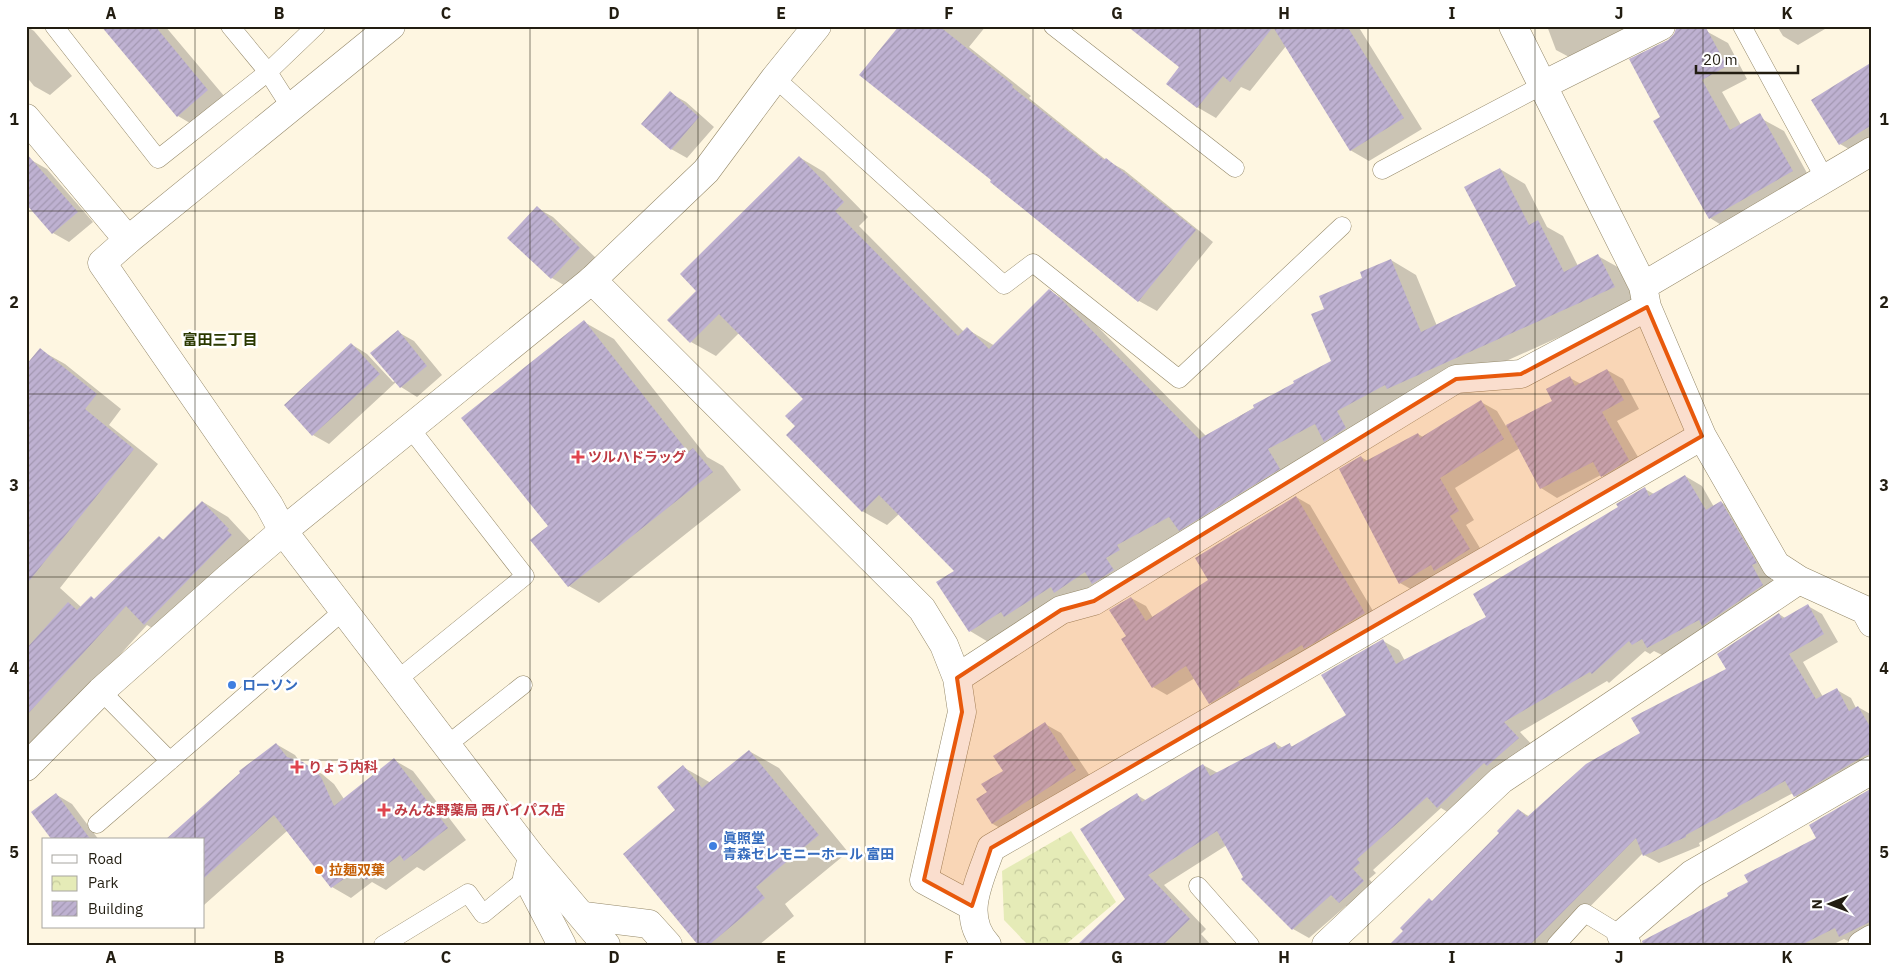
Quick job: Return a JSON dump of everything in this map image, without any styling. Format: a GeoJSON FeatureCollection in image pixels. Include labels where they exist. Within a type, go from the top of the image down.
{"type":"FeatureCollection","features":[{"type":"Feature","properties":{"kind":"street"},"geometry":{"type":"LineString","coordinates":[[390,26],[102,263],[269,505],[283,531],[447,745],[530,868],[562,945]]}},
{"type":"Feature","properties":{"kind":"street"},"geometry":{"type":"LineString","coordinates":[[26,767],[101,692],[228,578],[283,531],[592,280],[706,171],[775,78],[817,26]]}},
{"type":"Feature","properties":{"kind":"street"},"geometry":{"type":"LineString","coordinates":[[1513,26],[1645,297],[1702,436],[1776,565],[1799,580],[1869,612]]}},
{"type":"Feature","properties":{"kind":"street"},"geometry":{"type":"LineString","coordinates":[[1543,85],[1661,26]]}},
{"type":"Feature","properties":{"kind":"street"},"geometry":{"type":"LineString","coordinates":[[30,131],[128,240]]}},
{"type":"Feature","properties":{"kind":"street"},"geometry":{"type":"LineString","coordinates":[[957,678],[1061,610],[1094,601],[1456,379],[1521,374],[1645,297],[1825,179],[1872,151]]}},
{"type":"Feature","properties":{"kind":"street"},"geometry":{"type":"LineString","coordinates":[[592,280],[922,609],[944,645],[957,678],[962,712],[924,880],[972,906]]}},
{"type":"Feature","properties":{"kind":"street"},"geometry":{"type":"LineString","coordinates":[[987,945],[978,935],[972,906],[991,848],[1702,436]]}},
{"type":"Feature","properties":{"kind":"street"},"geometry":{"type":"LineString","coordinates":[[1326,945],[1501,780],[1799,580]]}},
{"type":"Feature","properties":{"kind":"street"},"geometry":{"type":"LineString","coordinates":[[1624,940],[1692,874],[1872,770]]}},
{"type":"Feature","properties":{"kind":"street"},"geometry":{"type":"LineString","coordinates":[[530,868],[584,916],[606,945]]}},
{"type":"Feature","properties":{"kind":"street"},"geometry":{"type":"LineString","coordinates":[[584,916],[649,924],[668,945]]}},
{"type":"Feature","properties":{"kind":"street"},"geometry":{"type":"LineString","coordinates":[[1862,945],[1872,939]]}},
{"type":"Feature","properties":{"kind":"lane"},"geometry":{"type":"LineString","coordinates":[[54,26],[158,159],[268,72],[316,26]]}},
{"type":"Feature","properties":{"kind":"lane"},"geometry":{"type":"LineString","coordinates":[[230,26],[268,72],[291,108]]}},
{"type":"Feature","properties":{"kind":"lane"},"geometry":{"type":"LineString","coordinates":[[1053,26],[1235,168]]}},
{"type":"Feature","properties":{"kind":"lane"},"geometry":{"type":"LineString","coordinates":[[1742,26],[1825,179]]}},
{"type":"Feature","properties":{"kind":"lane"},"geometry":{"type":"LineString","coordinates":[[775,78],[1004,285],[1033,263],[1179,379],[1342,226]]}},
{"type":"Feature","properties":{"kind":"lane"},"geometry":{"type":"LineString","coordinates":[[1382,170],[1543,85]]}},
{"type":"Feature","properties":{"kind":"lane"},"geometry":{"type":"LineString","coordinates":[[397,680],[525,576],[410,428]]}},
{"type":"Feature","properties":{"kind":"lane"},"geometry":{"type":"LineString","coordinates":[[98,824],[343,611]]}},
{"type":"Feature","properties":{"kind":"lane"},"geometry":{"type":"LineString","coordinates":[[447,745],[523,685]]}},
{"type":"Feature","properties":{"kind":"lane"},"geometry":{"type":"LineString","coordinates":[[101,692],[170,761]]}},
{"type":"Feature","properties":{"kind":"lane"},"geometry":{"type":"LineString","coordinates":[[383,945],[468,893],[483,914],[530,868]]}},
{"type":"Feature","properties":{"kind":"lane"},"geometry":{"type":"LineString","coordinates":[[1198,886],[1250,945]]}},
{"type":"Feature","properties":{"kind":"lane"},"geometry":{"type":"LineString","coordinates":[[1556,945],[1585,913],[1624,940]]}},
{"type":"Feature","properties":{"kind":"highlighted area"},"geometry":{"type":"Polygon","coordinates":[[[1647,307],[1702,436],[991,848],[972,906],[924,880],[962,712],[957,678],[1061,610],[1094,601],[1456,379],[1521,374],[1647,307]]]}},
{"type":"Feature","properties":{"kind":"green space"},"geometry":{"type":"Polygon","coordinates":[[[1071,831],[1116,902],[1065,945],[1028,945],[1004,920],[1002,871],[1071,831]]]}},
{"type":"Feature","properties":{"kind":"building"},"geometry":{"type":"Polygon","coordinates":[[[101,26],[155,26],[208,90],[177,117],[101,26]]]}},
{"type":"Feature","properties":{"kind":"building"},"geometry":{"type":"Polygon","coordinates":[[[899,26],[939,26],[1013,85],[1012,87],[1104,160],[1106,158],[1196,230],[1138,302],[990,182],[991,180],[859,75],[899,26]]]}},
{"type":"Feature","properties":{"kind":"building"},"geometry":{"type":"Polygon","coordinates":[[[1127,26],[1347,26],[1404,118],[1350,151],[1273,27],[1230,82],[1223,76],[1197,108],[1166,84],[1179,67],[1127,26]]]}},
{"type":"Feature","properties":{"kind":"building"},"geometry":{"type":"Polygon","coordinates":[[[1677,26],[1705,26],[1727,66],[1702,80],[1730,130],[1760,113],[1793,171],[1709,219],[1653,121],[1660,117],[1629,59],[1668,40],[1674,34],[1677,26]]]}},
{"type":"Feature","properties":{"kind":"building"},"geometry":{"type":"Polygon","coordinates":[[[1872,62],[1872,125],[1839,145],[1811,100],[1872,62]]]}},
{"type":"Feature","properties":{"kind":"building"},"geometry":{"type":"Polygon","coordinates":[[[670,91],[699,117],[671,150],[641,124],[670,91]]]}},
{"type":"Feature","properties":{"kind":"building"},"geometry":{"type":"Polygon","coordinates":[[[26,153],[78,212],[52,234],[26,204],[26,153]]]}},
{"type":"Feature","properties":{"kind":"building"},"geometry":{"type":"Polygon","coordinates":[[[799,156],[844,202],[835,211],[958,336],[967,327],[989,349],[1049,289],[1199,439],[1254,408],[1253,405],[1294,383],[1293,381],[1331,361],[1311,314],[1324,309],[1319,296],[1362,278],[1360,272],[1391,259],[1421,332],[1516,286],[1464,187],[1500,168],[1529,225],[1538,220],[1564,272],[1598,254],[1615,287],[1387,389],[1385,385],[1337,411],[1346,428],[1324,442],[1315,424],[1268,449],[1280,469],[1179,531],[1169,517],[1117,545],[1120,550],[1106,558],[1114,570],[1092,584],[1085,572],[1054,593],[1051,587],[1004,617],[1001,612],[969,632],[936,582],[954,571],[879,495],[862,512],[786,435],[795,426],[785,416],[803,399],[719,314],[690,343],[667,320],[696,291],[680,274],[799,156]]]}},
{"type":"Feature","properties":{"kind":"building"},"geometry":{"type":"Polygon","coordinates":[[[537,206],[580,248],[551,279],[507,238],[537,206]]]}},
{"type":"Feature","properties":{"kind":"building"},"geometry":{"type":"Polygon","coordinates":[[[584,320],[688,452],[693,448],[713,472],[568,587],[530,540],[548,526],[461,418],[584,320]]]}},
{"type":"Feature","properties":{"kind":"building"},"geometry":{"type":"Polygon","coordinates":[[[398,330],[427,366],[400,388],[370,353],[398,330]]]}},
{"type":"Feature","properties":{"kind":"building"},"geometry":{"type":"Polygon","coordinates":[[[351,343],[380,374],[312,436],[284,405],[351,343]]]}},
{"type":"Feature","properties":{"kind":"building"},"geometry":{"type":"Polygon","coordinates":[[[40,348],[97,394],[85,409],[134,449],[26,585],[26,365],[40,348]]]}},
{"type":"Feature","properties":{"kind":"building"},"geometry":{"type":"Polygon","coordinates":[[[1607,369],[1624,400],[1602,412],[1629,460],[1601,477],[1593,462],[1540,489],[1506,425],[1552,401],[1546,389],[1570,376],[1575,386],[1607,369]]]}},
{"type":"Feature","properties":{"kind":"building"},"geometry":{"type":"Polygon","coordinates":[[[1481,400],[1504,439],[1440,478],[1459,511],[1450,516],[1470,549],[1434,571],[1431,565],[1399,584],[1339,469],[1361,456],[1364,462],[1418,433],[1420,438],[1481,400]]]}},
{"type":"Feature","properties":{"kind":"building"},"geometry":{"type":"Polygon","coordinates":[[[1685,475],[1706,510],[1721,501],[1757,563],[1752,565],[1763,585],[1702,626],[1699,620],[1647,648],[1642,639],[1632,645],[1629,641],[1592,674],[1590,672],[1504,722],[1519,738],[1487,766],[1484,763],[1437,808],[1427,797],[1357,859],[1360,863],[1353,869],[1364,881],[1339,903],[1331,895],[1292,930],[1241,879],[1243,877],[1217,831],[1148,875],[1190,919],[1163,945],[1077,945],[1125,899],[1080,829],[1137,793],[1142,802],[1203,764],[1210,776],[1275,742],[1278,749],[1290,743],[1291,747],[1346,715],[1321,675],[1383,639],[1396,664],[1486,617],[1473,594],[1618,507],[1616,504],[1645,487],[1649,496],[1685,475]]]}},
{"type":"Feature","properties":{"kind":"building"},"geometry":{"type":"Polygon","coordinates":[[[1296,496],[1365,613],[1304,649],[1302,645],[1238,681],[1240,685],[1209,704],[1186,666],[1152,688],[1121,639],[1126,636],[1109,610],[1131,597],[1146,621],[1208,580],[1195,558],[1296,496]]]}},
{"type":"Feature","properties":{"kind":"building"},"geometry":{"type":"Polygon","coordinates":[[[202,501],[229,529],[227,530],[232,535],[144,625],[126,606],[26,716],[26,649],[68,602],[77,610],[91,596],[94,599],[159,536],[163,540],[202,501]]]}},
{"type":"Feature","properties":{"kind":"building"},"geometry":{"type":"Polygon","coordinates":[[[1808,604],[1824,634],[1789,654],[1816,699],[1837,688],[1849,711],[1858,706],[1872,730],[1872,754],[1864,756],[1794,797],[1785,781],[1686,835],[1686,837],[1643,856],[1636,838],[1530,945],[1389,945],[1403,931],[1400,928],[1429,898],[1432,901],[1499,833],[1497,831],[1518,809],[1527,817],[1586,764],[1640,733],[1631,718],[1726,669],[1717,654],[1779,613],[1782,619],[1808,604]]]}},
{"type":"Feature","properties":{"kind":"building"},"geometry":{"type":"Polygon","coordinates":[[[1045,722],[1076,770],[992,824],[976,799],[987,792],[981,784],[1003,771],[993,756],[1045,722]]]}},
{"type":"Feature","properties":{"kind":"building"},"geometry":{"type":"Polygon","coordinates":[[[276,743],[287,757],[303,762],[321,777],[334,806],[394,758],[448,828],[404,861],[400,855],[366,880],[358,869],[331,888],[274,815],[205,877],[205,838],[167,838],[240,773],[239,771],[276,743]]]}},
{"type":"Feature","properties":{"kind":"building"},"geometry":{"type":"Polygon","coordinates":[[[749,750],[819,835],[756,887],[765,898],[709,945],[698,945],[623,854],[675,810],[657,787],[683,765],[702,788],[749,750]]]}},
{"type":"Feature","properties":{"kind":"building"},"geometry":{"type":"Polygon","coordinates":[[[1872,788],[1872,921],[1839,937],[1835,928],[1801,945],[1643,945],[1642,941],[1728,896],[1727,893],[1748,882],[1744,875],[1816,838],[1809,825],[1872,788]]]}},
{"type":"Feature","properties":{"kind":"building"},"geometry":{"type":"Polygon","coordinates":[[[56,793],[90,838],[50,838],[31,812],[56,793]]]}},
{"type":"Feature","properties":{"kind":"place","name":"ツルハドラッグ"},"geometry":{"type":"Point","coordinates":[578,457]}},
{"type":"Feature","properties":{"kind":"place","name":"ローソン"},"geometry":{"type":"Point","coordinates":[232,685]}},
{"type":"Feature","properties":{"kind":"place","name":"りょう内科"},"geometry":{"type":"Point","coordinates":[297,767]}},
{"type":"Feature","properties":{"kind":"place","name":"みんな野薬局 西バイパス店"},"geometry":{"type":"Point","coordinates":[384,810]}},
{"type":"Feature","properties":{"kind":"place","name":"眞照堂 青森セレモニーホール 富田"},"geometry":{"type":"Point","coordinates":[713,846]}},
{"type":"Feature","properties":{"kind":"place","name":"拉麺双葉"},"geometry":{"type":"Point","coordinates":[319,870]}},
{"type":"Feature","properties":{"kind":"district","name":"富田三丁目"},"geometry":{"type":"Point","coordinates":[220,339]}}]}
